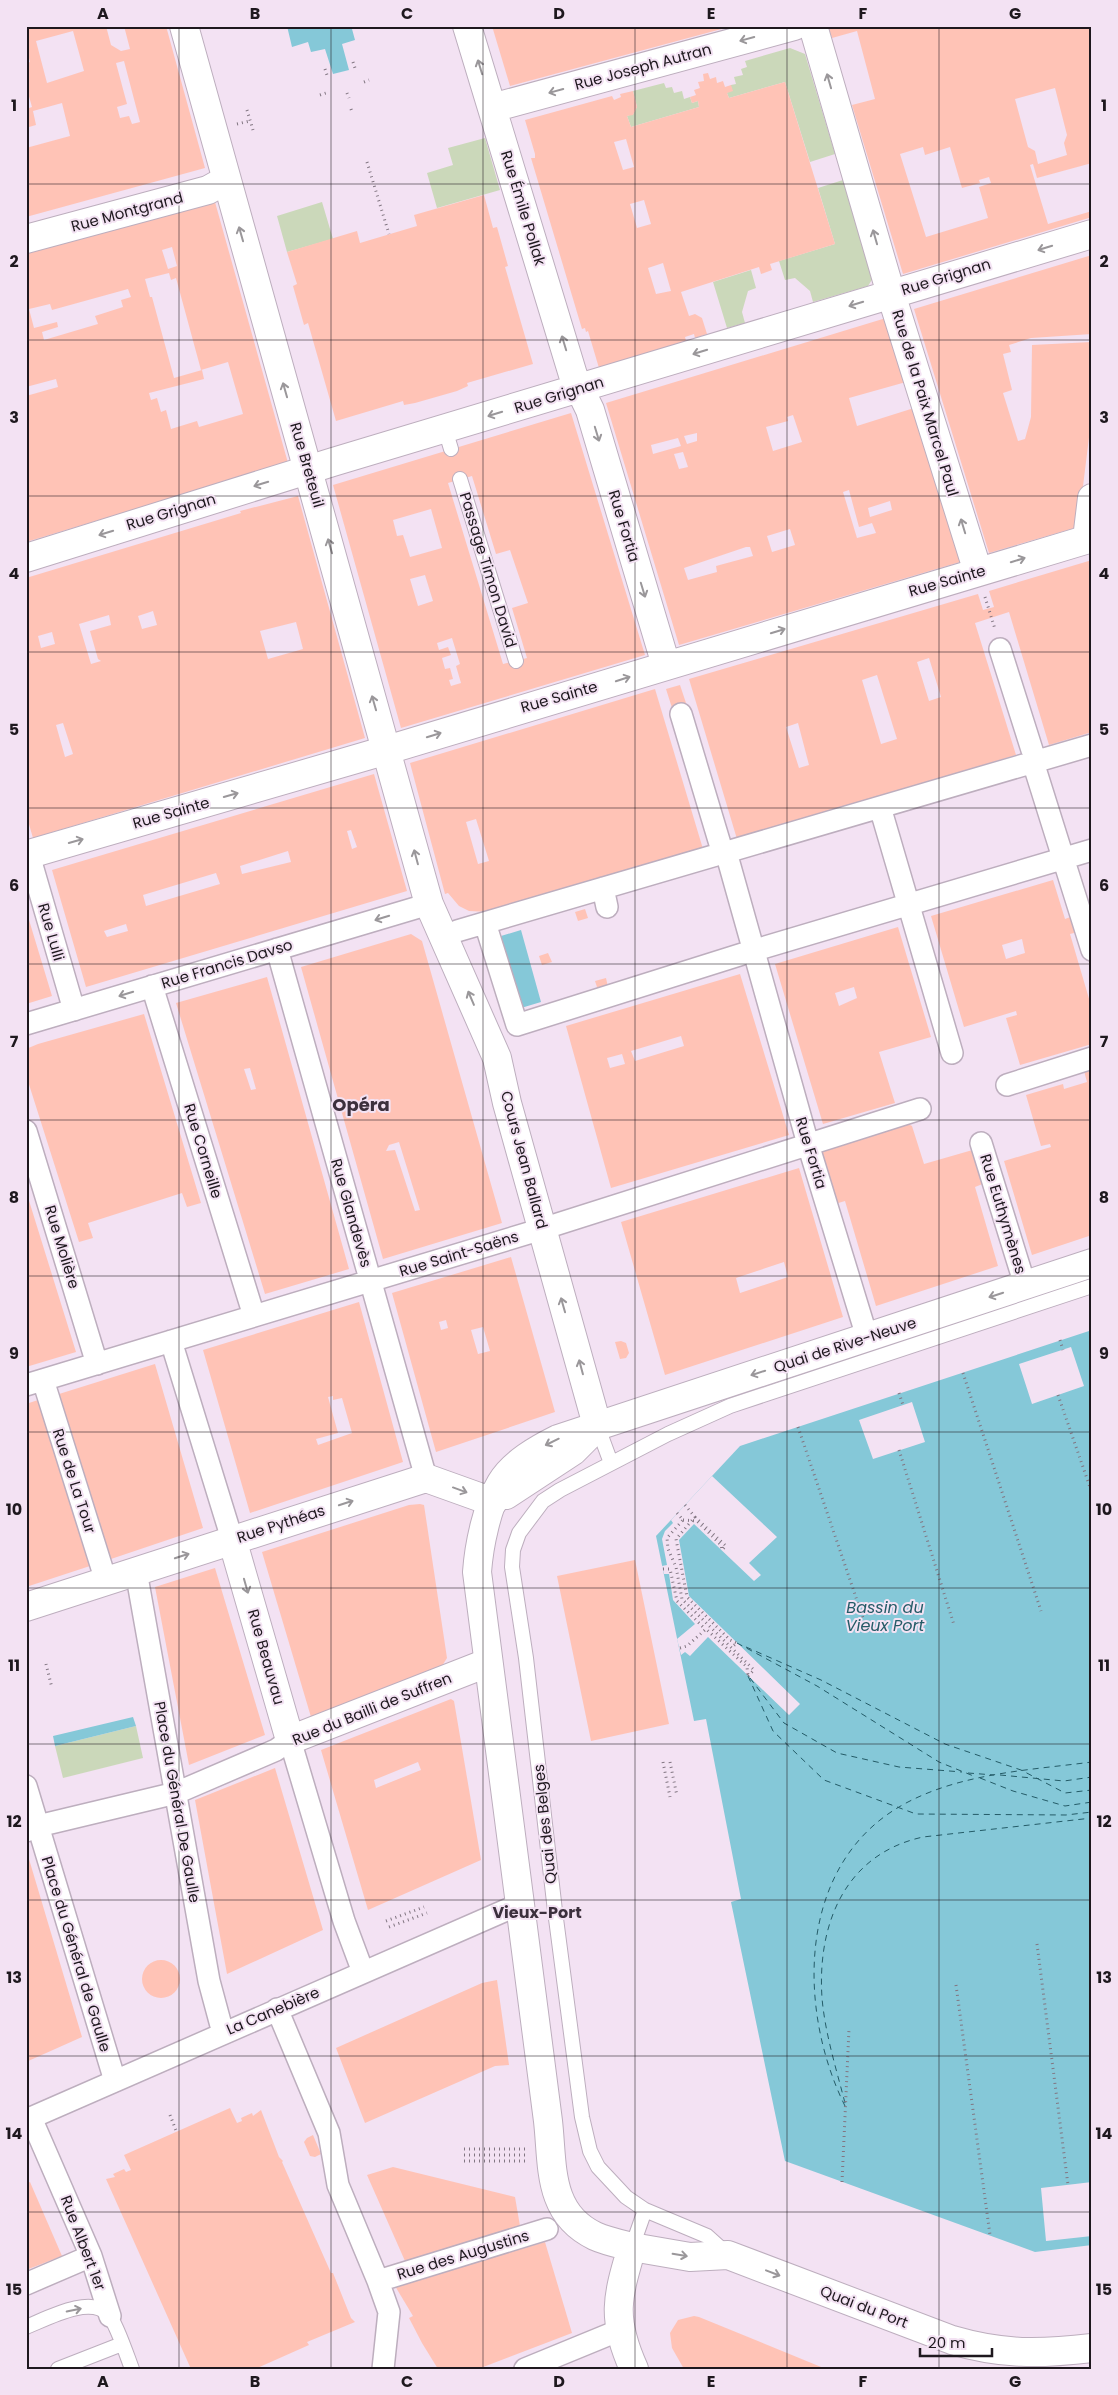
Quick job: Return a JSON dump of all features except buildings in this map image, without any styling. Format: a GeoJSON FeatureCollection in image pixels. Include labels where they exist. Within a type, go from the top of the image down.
{"type":"FeatureCollection","features":[{"type":"Feature","properties":{"kind":"street","name":"Rue Breteuil"},"geometry":{"type":"LineString","coordinates":[[184,26],[387,750],[428,904]]}},
{"type":"Feature","properties":{"kind":"street","name":"Rue Émile Pollak"},"geometry":{"type":"LineString","coordinates":[[468,26],[573,375],[580,388]]}},
{"type":"Feature","properties":{"kind":"street","name":"Rue Joseph Autran"},"geometry":{"type":"LineString","coordinates":[[492,108],[794,26]]}},
{"type":"Feature","properties":{"kind":"street","name":"Rue de la Paix Marcel Paul"},"geometry":{"type":"LineString","coordinates":[[813,26],[891,294],[978,572]]}},
{"type":"Feature","properties":{"kind":"street","name":"Rue Montgrand"},"geometry":{"type":"LineString","coordinates":[[26,239],[208,190],[226,180]]}},
{"type":"Feature","properties":{"kind":"street","name":"Rue Grignan"},"geometry":{"type":"LineString","coordinates":[[26,558],[308,470],[448,439],[580,388],[1092,234]]}},
{"type":"Feature","properties":{"kind":"street","name":"Rue Fortia"},"geometry":{"type":"LineString","coordinates":[[580,388],[590,410],[666,665]]}},
{"type":"Feature","properties":{"kind":"street"},"geometry":{"type":"LineString","coordinates":[[1089,538],[1092,498]]}},
{"type":"Feature","properties":{"kind":"street","name":"Rue Sainte"},"geometry":{"type":"LineString","coordinates":[[28,855],[387,750],[528,698],[666,665],[1089,538]]}},
{"type":"Feature","properties":{"kind":"street"},"geometry":{"type":"LineString","coordinates":[[1000,649],[1092,950]]}},
{"type":"Feature","properties":{"kind":"street"},"geometry":{"type":"LineString","coordinates":[[681,714],[723,848]]}},
{"type":"Feature","properties":{"kind":"street"},"geometry":{"type":"LineString","coordinates":[[457,931],[485,923],[605,898],[723,848],[880,807],[1032,756],[1092,745]]}},
{"type":"Feature","properties":{"kind":"street"},"geometry":{"type":"LineString","coordinates":[[880,807],[952,1053]]}},
{"type":"Feature","properties":{"kind":"street","name":"Rue Fortia"},"geometry":{"type":"LineString","coordinates":[[723,848],[808,1144],[867,1337]]}},
{"type":"Feature","properties":{"kind":"street"},"geometry":{"type":"LineString","coordinates":[[487,1036],[517,1025],[754,960],[1067,867],[1092,850]]}},
{"type":"Feature","properties":{"kind":"street","name":"Rue Lulli"},"geometry":{"type":"LineString","coordinates":[[28,855],[74,1010]]}},
{"type":"Feature","properties":{"kind":"street","name":"Rue Francis Davso"},"geometry":{"type":"LineString","coordinates":[[26,1024],[428,904]]}},
{"type":"Feature","properties":{"kind":"street","name":"Cours Jean Ballard"},"geometry":{"type":"LineString","coordinates":[[428,904],[497,1058],[597,1425]]}},
{"type":"Feature","properties":{"kind":"street"},"geometry":{"type":"LineString","coordinates":[[485,923],[517,1025]]}},
{"type":"Feature","properties":{"kind":"street","name":"Rue Glandevès"},"geometry":{"type":"LineString","coordinates":[[277,949],[426,1478]]}},
{"type":"Feature","properties":{"kind":"street","name":"Rue Corneille"},"geometry":{"type":"LineString","coordinates":[[152,986],[254,1316]]}},
{"type":"Feature","properties":{"kind":"street"},"geometry":{"type":"LineString","coordinates":[[1007,1085],[1092,1058]]}},
{"type":"Feature","properties":{"kind":"street","name":"Rue Saint-Saëns"},"geometry":{"type":"LineString","coordinates":[[34,1383],[542,1228],[920,1109]]}},
{"type":"Feature","properties":{"kind":"street","name":"Rue Molière"},"geometry":{"type":"LineString","coordinates":[[26,1131],[97,1364]]}},
{"type":"Feature","properties":{"kind":"street","name":"Rue Euthymènes"},"geometry":{"type":"LineString","coordinates":[[981,1143],[1025,1286]]}},
{"type":"Feature","properties":{"kind":"street","name":"Quai de Rive-Neuve"},"geometry":{"type":"LineString","coordinates":[[597,1425],[1092,1263]]}},
{"type":"Feature","properties":{"kind":"street","name":"Rue Beauvau"},"geometry":{"type":"LineString","coordinates":[[171,1341],[232,1539],[344,1921],[363,1972]]}},
{"type":"Feature","properties":{"kind":"street","name":"Rue de La Tour"},"geometry":{"type":"LineString","coordinates":[[34,1383],[106,1581]]}},
{"type":"Feature","properties":{"kind":"street"},"geometry":{"type":"LineString","coordinates":[[597,1425],[558,1439],[534,1451],[501,1482],[488,1513],[478,1552],[477,1572],[487,1663],[520,1904],[541,2141],[583,2207],[599,2224],[632,2247],[617,2307],[620,2330],[634,2369]]}},
{"type":"Feature","properties":{"kind":"street"},"geometry":{"type":"LineString","coordinates":[[426,1478],[493,1502]]}},
{"type":"Feature","properties":{"kind":"street","name":"Rue Pythéas"},"geometry":{"type":"LineString","coordinates":[[136,1571],[426,1478]]}},
{"type":"Feature","properties":{"kind":"street"},"geometry":{"type":"LineString","coordinates":[[26,1607],[136,1571]]}},
{"type":"Feature","properties":{"kind":"street","name":"Place du Général De Gaulle"},"geometry":{"type":"LineString","coordinates":[[136,1571],[209,1982],[223,2033]]}},
{"type":"Feature","properties":{"kind":"street","name":"Rue du Bailli de Suffren"},"geometry":{"type":"LineString","coordinates":[[176,1793],[276,1750],[290,1740],[487,1663]]}},
{"type":"Feature","properties":{"kind":"street","name":"Place du Général de Gaulle"},"geometry":{"type":"LineString","coordinates":[[26,1786],[32,1829],[114,2081]]}},
{"type":"Feature","properties":{"kind":"street","name":"Place du Général de Gaulle"},"geometry":{"type":"LineString","coordinates":[[32,1829],[176,1793]]}},
{"type":"Feature","properties":{"kind":"street","name":"La Canebière"},"geometry":{"type":"LineString","coordinates":[[29,2119],[520,1904]]}},
{"type":"Feature","properties":{"kind":"street"},"geometry":{"type":"LineString","coordinates":[[277,2009],[328,2133],[338,2185],[389,2312],[383,2369]]}},
{"type":"Feature","properties":{"kind":"street","name":"Rue Albert 1er"},"geometry":{"type":"LineString","coordinates":[[29,2119],[91,2256],[110,2316]]}},
{"type":"Feature","properties":{"kind":"street","name":"Rue des Augustins"},"geometry":{"type":"LineString","coordinates":[[378,2281],[547,2230]]}},
{"type":"Feature","properties":{"kind":"street","name":"Quai du Port"},"geometry":{"type":"LineString","coordinates":[[632,2247],[690,2257],[728,2255],[952,2340],[985,2350],[1019,2353],[1092,2348]]}},
{"type":"Feature","properties":{"kind":"street"},"geometry":{"type":"LineString","coordinates":[[26,2284],[91,2256]]}},
{"type":"Feature","properties":{"kind":"street"},"geometry":{"type":"LineString","coordinates":[[525,2369],[620,2330]]}},
{"type":"Feature","properties":{"kind":"lane","name":"Passage Timon David"},"geometry":{"type":"LineString","coordinates":[[460,479],[516,661]]}},
{"type":"Feature","properties":{"kind":"lane","name":"Quai de Rive-Neuve"},"geometry":{"type":"LineString","coordinates":[[611,1463],[730,1406],[1092,1286]]}},
{"type":"Feature","properties":{"kind":"lane"},"geometry":{"type":"LineString","coordinates":[[597,1425],[611,1463]]}},
{"type":"Feature","properties":{"kind":"lane","name":"Quai des Belges"},"geometry":{"type":"LineString","coordinates":[[611,1463],[543,1501],[519,1533],[513,1550],[512,1567],[526,1658],[555,1911],[582,2117],[590,2151],[598,2167],[626,2197],[645,2210]]}},
{"type":"Feature","properties":{"kind":"lane"},"geometry":{"type":"LineString","coordinates":[[632,2247],[645,2210]]}},
{"type":"Feature","properties":{"kind":"lane","name":"Quai du Port"},"geometry":{"type":"LineString","coordinates":[[645,2210],[707,2236],[728,2255]]}},
{"type":"Feature","properties":{"kind":"lane"},"geometry":{"type":"LineString","coordinates":[[26,2327],[76,2308],[100,2309],[110,2316]]}},
{"type":"Feature","properties":{"kind":"lane","name":"Rue Albert 1er"},"geometry":{"type":"LineString","coordinates":[[110,2316],[132,2369]]}},
{"type":"Feature","properties":{"kind":"lane"},"geometry":{"type":"LineString","coordinates":[[58,2369],[122,2344]]}},
{"type":"Feature","properties":{"kind":"path"},"geometry":{"type":"LineString","coordinates":[[354,62],[355,68]]}},
{"type":"Feature","properties":{"kind":"path"},"geometry":{"type":"LineString","coordinates":[[325,69],[327,75]]}},
{"type":"Feature","properties":{"kind":"path"},"geometry":{"type":"LineString","coordinates":[[364,82],[369,80]]}},
{"type":"Feature","properties":{"kind":"path"},"geometry":{"type":"LineString","coordinates":[[320,95],[326,93]]}},
{"type":"Feature","properties":{"kind":"path"},"geometry":{"type":"LineString","coordinates":[[347,93],[349,98]]}},
{"type":"Feature","properties":{"kind":"path"},"geometry":{"type":"LineString","coordinates":[[247,110],[253,130]]}},
{"type":"Feature","properties":{"kind":"path"},"geometry":{"type":"LineString","coordinates":[[244,122],[250,121]]}},
{"type":"Feature","properties":{"kind":"path"},"geometry":{"type":"LineString","coordinates":[[367,162],[389,234]]}},
{"type":"Feature","properties":{"kind":"path"},"geometry":{"type":"LineString","coordinates":[[978,572],[1000,649]]}},
{"type":"Feature","properties":{"kind":"path"},"geometry":{"type":"LineString","coordinates":[[1060,1340],[1063,1350]]}},
{"type":"Feature","properties":{"kind":"path"},"geometry":{"type":"LineString","coordinates":[[963,1373],[1041,1611]]}},
{"type":"Feature","properties":{"kind":"path"},"geometry":{"type":"LineString","coordinates":[[899,1393],[903,1405]]}},
{"type":"Feature","properties":{"kind":"path"},"geometry":{"type":"LineString","coordinates":[[1058,1395],[1092,1493]]}},
{"type":"Feature","properties":{"kind":"path"},"geometry":{"type":"LineString","coordinates":[[798,1427],[864,1621]]}},
{"type":"Feature","properties":{"kind":"path"},"geometry":{"type":"LineString","coordinates":[[899,1450],[954,1625]]}},
{"type":"Feature","properties":{"kind":"path"},"geometry":{"type":"LineString","coordinates":[[677,1514],[683,1520],[697,1521],[721,1544],[722,1550],[726,1546],[685,1505]]}},
{"type":"Feature","properties":{"kind":"path"},"geometry":{"type":"LineString","coordinates":[[695,1517],[676,1539],[687,1597],[730,1640],[737,1643],[732,1647]]}},
{"type":"Feature","properties":{"kind":"path"},"geometry":{"type":"LineString","coordinates":[[663,1569],[670,1569],[677,1601],[747,1668],[748,1676],[754,1670],[682,1599],[667,1538],[683,1520]]}},
{"type":"Feature","properties":{"kind":"path"},"geometry":{"type":"LineString","coordinates":[[680,1648],[687,1646],[706,1629]]}},
{"type":"Feature","properties":{"kind":"path"},"geometry":{"type":"LineString","coordinates":[[46,1664],[52,1688]]}},
{"type":"Feature","properties":{"kind":"path"},"geometry":{"type":"LineString","coordinates":[[663,1762],[670,1797]]}},
{"type":"Feature","properties":{"kind":"path"},"geometry":{"type":"LineString","coordinates":[[670,1762],[677,1796]]}},
{"type":"Feature","properties":{"kind":"path"},"geometry":{"type":"LineString","coordinates":[[386,1921],[424,1907]]}},
{"type":"Feature","properties":{"kind":"path"},"geometry":{"type":"LineString","coordinates":[[389,1927],[427,1913]]}},
{"type":"Feature","properties":{"kind":"path"},"geometry":{"type":"LineString","coordinates":[[1037,1944],[1068,2185]]}},
{"type":"Feature","properties":{"kind":"path"},"geometry":{"type":"LineString","coordinates":[[956,1985],[990,2235]]}},
{"type":"Feature","properties":{"kind":"path"},"geometry":{"type":"LineString","coordinates":[[842,2182],[849,2029]]}},
{"type":"Feature","properties":{"kind":"path"},"geometry":{"type":"LineString","coordinates":[[170,2114],[176,2133]]}},
{"type":"Feature","properties":{"kind":"path"},"geometry":{"type":"LineString","coordinates":[[464,2149],[541,2141]]}},
{"type":"Feature","properties":{"kind":"path"},"geometry":{"type":"LineString","coordinates":[[464,2155],[533,2155]]}},
{"type":"Feature","properties":{"kind":"path"},"geometry":{"type":"LineString","coordinates":[[464,2161],[534,2161]]}},
{"type":"Feature","properties":{"kind":"green space"},"geometry":{"type":"Polygon","coordinates":[[[790,48],[805,54],[835,154],[810,162],[785,82],[729,98],[727,93],[731,85],[736,84],[734,77],[743,75],[741,69],[747,67],[745,61],[790,48]]]}},
{"type":"Feature","properties":{"kind":"green space"},"geometry":{"type":"Polygon","coordinates":[[[664,83],[666,88],[672,87],[674,93],[682,91],[684,99],[690,97],[692,103],[698,101],[699,107],[631,127],[627,116],[633,114],[637,107],[633,91],[664,83]]]}},
{"type":"Feature","properties":{"kind":"green space"},"geometry":{"type":"Polygon","coordinates":[[[485,138],[500,190],[437,208],[427,173],[453,165],[448,148],[485,138]]]}},
{"type":"Feature","properties":{"kind":"green space"},"geometry":{"type":"Polygon","coordinates":[[[843,180],[873,278],[868,286],[813,302],[810,291],[795,278],[785,280],[779,261],[835,244],[818,188],[843,180]]]}},
{"type":"Feature","properties":{"kind":"green space"},"geometry":{"type":"Polygon","coordinates":[[[322,202],[333,239],[287,252],[277,216],[322,202]]]}},
{"type":"Feature","properties":{"kind":"green space"},"geometry":{"type":"Polygon","coordinates":[[[751,270],[756,288],[748,291],[742,312],[745,323],[727,328],[713,282],[751,270]]]}},
{"type":"Feature","properties":{"kind":"green space"},"geometry":{"type":"Polygon","coordinates":[[[136,1726],[143,1758],[63,1778],[55,1746],[136,1726]]]}},
{"type":"Feature","properties":{"kind":"water"},"geometry":{"type":"Polygon","coordinates":[[[287,26],[362,26],[352,29],[355,40],[342,44],[349,70],[333,74],[325,49],[311,52],[308,42],[292,47],[287,26]]]}},
{"type":"Feature","properties":{"kind":"water"},"geometry":{"type":"Polygon","coordinates":[[[521,930],[541,1002],[521,1008],[501,936],[521,930]]]}},
{"type":"Feature","properties":{"kind":"water","name":"Bassin du Vieux Port"},"geometry":{"type":"Polygon","coordinates":[[[1092,1330],[1092,2245],[1035,2252],[785,2161],[731,1902],[741,1899],[706,1719],[694,1721],[656,1536],[740,1446],[1092,1330]]]}},
{"type":"Feature","properties":{"kind":"water"},"geometry":{"type":"Polygon","coordinates":[[[133,1717],[136,1726],[55,1746],[53,1736],[133,1717]]]}},
{"type":"Feature","properties":{"kind":"pier"},"geometry":{"type":"Polygon","coordinates":[[[1071,1347],[1084,1386],[1032,1404],[1019,1364],[1071,1347]]]}},
{"type":"Feature","properties":{"kind":"pier"},"geometry":{"type":"Polygon","coordinates":[[[912,1402],[925,1442],[873,1459],[859,1420],[912,1402]]]}},
{"type":"Feature","properties":{"kind":"pier"},"geometry":{"type":"Polygon","coordinates":[[[712,1476],[777,1537],[749,1563],[761,1575],[754,1581],[694,1524],[679,1540],[689,1596],[800,1704],[789,1715],[708,1637],[690,1656],[685,1652],[681,1655],[677,1639],[695,1624],[673,1600],[669,1574],[664,1574],[662,1566],[667,1565],[662,1539],[665,1531],[673,1523],[671,1520],[712,1476]]]}},
{"type":"Feature","properties":{"kind":"pier"},"geometry":{"type":"Polygon","coordinates":[[[1092,2182],[1092,2236],[1046,2241],[1041,2188],[1092,2182]]]}},
{"type":"Feature","properties":{"kind":"ferry route"},"geometry":{"type":"LineString","coordinates":[[737,1643],[817,1686],[939,1762],[976,1777]]}},
{"type":"Feature","properties":{"kind":"ferry route"},"geometry":{"type":"LineString","coordinates":[[746,1647],[821,1680],[945,1744],[1021,1770],[1065,1793],[1092,1790]]}},
{"type":"Feature","properties":{"kind":"ferry route"},"geometry":{"type":"LineString","coordinates":[[748,1676],[773,1731],[824,1780],[916,1814],[1066,1815],[1092,1812]]}},
{"type":"Feature","properties":{"kind":"ferry route"},"geometry":{"type":"LineString","coordinates":[[750,1678],[784,1723],[837,1753],[899,1767],[962,1772]]}},
{"type":"Feature","properties":{"kind":"ferry route"},"geometry":{"type":"LineString","coordinates":[[845,2106],[829,2067],[819,2025],[814,1981],[816,1938],[826,1897],[844,1860],[871,1827],[908,1802],[929,1792],[998,1774],[1092,1762]]}},
{"type":"Feature","properties":{"kind":"ferry route"},"geometry":{"type":"LineString","coordinates":[[968,1773],[994,1775]]}},
{"type":"Feature","properties":{"kind":"ferry route"},"geometry":{"type":"LineString","coordinates":[[1000,1775],[1064,1781],[1092,1777]]}},
{"type":"Feature","properties":{"kind":"ferry route"},"geometry":{"type":"LineString","coordinates":[[980,1778],[1013,1791],[1065,1806],[1092,1802]]}},
{"type":"Feature","properties":{"kind":"ferry route"},"geometry":{"type":"LineString","coordinates":[[845,2103],[826,2024],[822,1998],[822,1971],[825,1944],[831,1919],[841,1896],[855,1876],[874,1859],[896,1846],[923,1837],[1092,1818]]}},
{"type":"Feature","properties":{"kind":"district","name":"Opéra"},"geometry":{"type":"Point","coordinates":[361,1105]}},
{"type":"Feature","properties":{"kind":"district","name":"Vieux-Port"},"geometry":{"type":"Point","coordinates":[537,1912]}}]}
